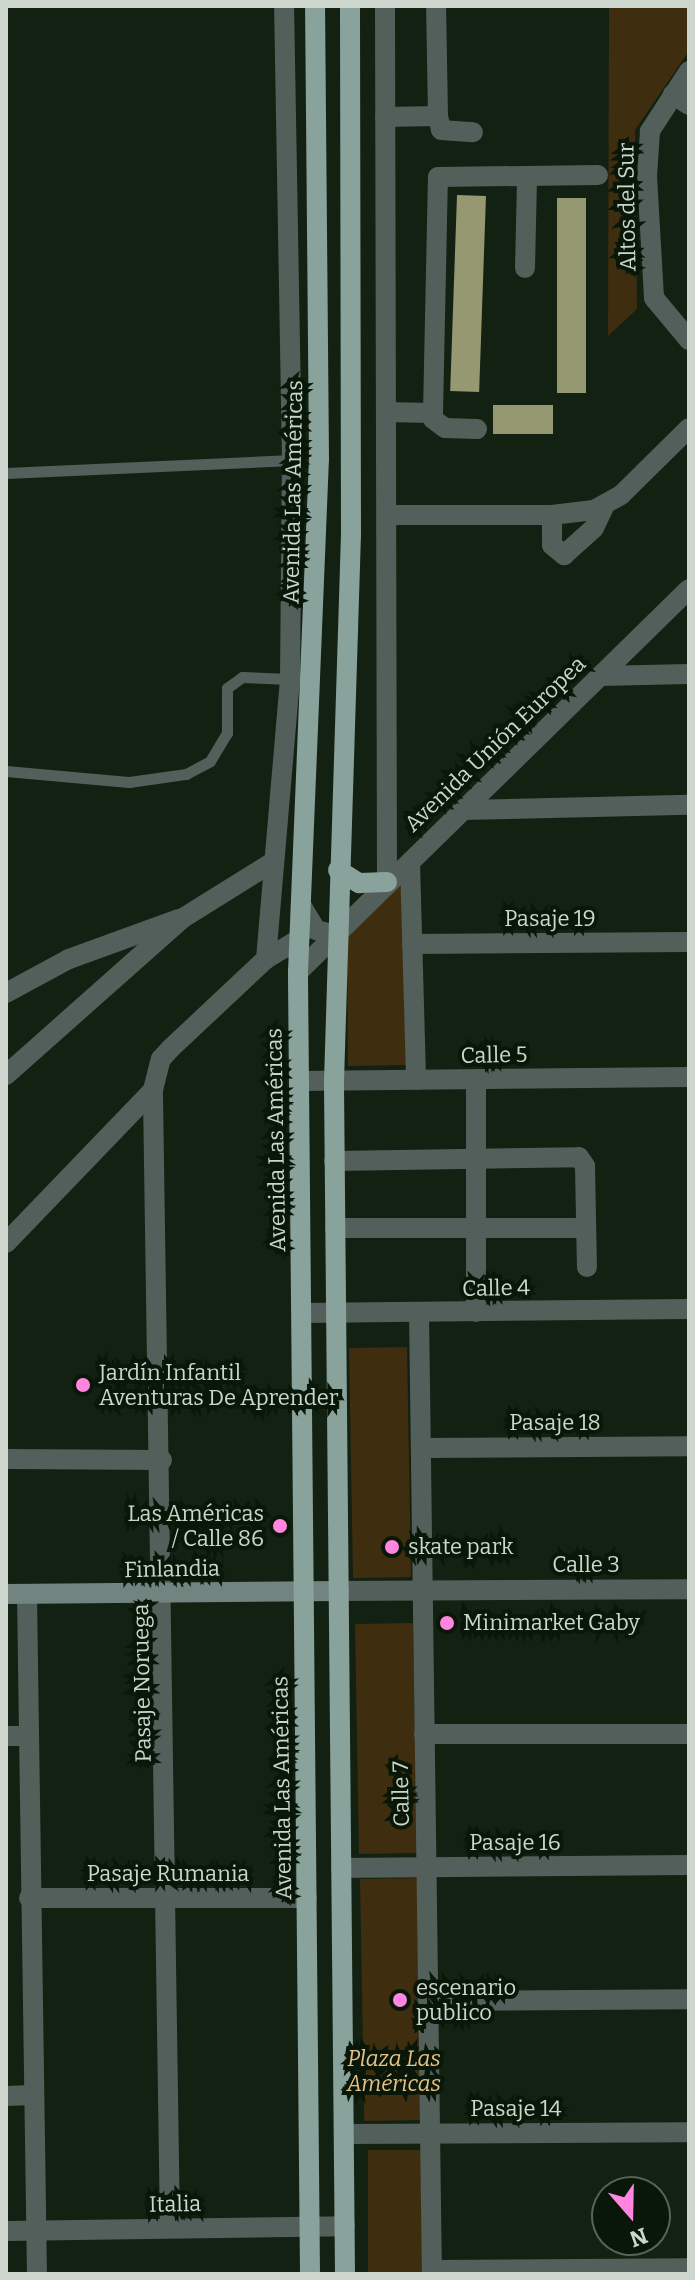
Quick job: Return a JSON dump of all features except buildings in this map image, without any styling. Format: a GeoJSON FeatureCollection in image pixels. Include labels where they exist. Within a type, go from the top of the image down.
{"type":"FeatureCollection","features":[{"type":"Feature","properties":{"kind":"main road","name":"Avenida Las Américas"},"geometry":{"type":"LineString","coordinates":[[310,2274],[298,972],[319,459],[315,6]]}},
{"type":"Feature","properties":{"kind":"main road"},"geometry":{"type":"LineString","coordinates":[[345,2274],[334,1081],[338,870],[351,535],[350,6]]}},
{"type":"Feature","properties":{"kind":"main road"},"geometry":{"type":"LineString","coordinates":[[338,870],[359,883],[387,882]]}},
{"type":"Feature","properties":{"kind":"street"},"geometry":{"type":"LineString","coordinates":[[266,959],[290,679],[292,460],[284,6]]}},
{"type":"Feature","properties":{"kind":"street"},"geometry":{"type":"LineString","coordinates":[[385,6],[387,882]]}},
{"type":"Feature","properties":{"kind":"street"},"geometry":{"type":"LineString","coordinates":[[436,6],[438,116],[441,130],[473,132]]}},
{"type":"Feature","properties":{"kind":"street","name":"Altos del Sur"},"geometry":{"type":"LineString","coordinates":[[689,71],[681,99],[648,138],[653,291],[661,312],[689,340]]}},
{"type":"Feature","properties":{"kind":"street"},"geometry":{"type":"LineString","coordinates":[[385,117],[438,116]]}},
{"type":"Feature","properties":{"kind":"street"},"geometry":{"type":"LineString","coordinates":[[477,429],[445,428],[433,419],[435,181],[444,175],[598,175]]}},
{"type":"Feature","properties":{"kind":"street"},"geometry":{"type":"LineString","coordinates":[[525,268],[527,177]]}},
{"type":"Feature","properties":{"kind":"street"},"geometry":{"type":"LineString","coordinates":[[386,412],[433,413]]}},
{"type":"Feature","properties":{"kind":"street"},"geometry":{"type":"LineString","coordinates":[[552,515],[552,545],[564,555],[594,528],[604,507],[689,428]]}},
{"type":"Feature","properties":{"kind":"street"},"geometry":{"type":"LineString","coordinates":[[387,515],[552,515],[604,507]]}},
{"type":"Feature","properties":{"kind":"street","name":"Avenida Unión Europea"},"geometry":{"type":"LineString","coordinates":[[298,972],[689,589]]}},
{"type":"Feature","properties":{"kind":"street"},"geometry":{"type":"LineString","coordinates":[[600,676],[689,674]]}},
{"type":"Feature","properties":{"kind":"street"},"geometry":{"type":"LineString","coordinates":[[462,810],[689,805]]}},
{"type":"Feature","properties":{"kind":"street"},"geometry":{"type":"LineString","coordinates":[[6,1075],[183,918],[273,862]]}},
{"type":"Feature","properties":{"kind":"street"},"geometry":{"type":"LineString","coordinates":[[410,862],[416,1080]]}},
{"type":"Feature","properties":{"kind":"street"},"geometry":{"type":"LineString","coordinates":[[301,905],[316,930],[336,935]]}},
{"type":"Feature","properties":{"kind":"street"},"geometry":{"type":"LineString","coordinates":[[6,993],[69,959],[183,918]]}},
{"type":"Feature","properties":{"kind":"street"},"geometry":{"type":"LineString","coordinates":[[6,1243],[153,1090],[161,1059],[266,959],[299,939]]}},
{"type":"Feature","properties":{"kind":"street","name":"Pasaje 19"},"geometry":{"type":"LineString","coordinates":[[412,944],[689,942]]}},
{"type":"Feature","properties":{"kind":"street","name":"Calle 5"},"geometry":{"type":"LineString","coordinates":[[299,1081],[689,1077]]}},
{"type":"Feature","properties":{"kind":"street"},"geometry":{"type":"LineString","coordinates":[[476,1079],[476,1312]]}},
{"type":"Feature","properties":{"kind":"street","name":"Pasaje Noruega"},"geometry":{"type":"LineString","coordinates":[[153,1090],[169,1898],[170,2228]]}},
{"type":"Feature","properties":{"kind":"street"},"geometry":{"type":"LineString","coordinates":[[334,1161],[579,1157],[585,1166],[587,1267]]}},
{"type":"Feature","properties":{"kind":"street"},"geometry":{"type":"LineString","coordinates":[[335,1228],[585,1228]]}},
{"type":"Feature","properties":{"kind":"street","name":"Calle 4"},"geometry":{"type":"LineString","coordinates":[[303,1313],[689,1309]]}},
{"type":"Feature","properties":{"kind":"street","name":"Calle 7"},"geometry":{"type":"LineString","coordinates":[[419,1312],[432,2272]]}},
{"type":"Feature","properties":{"kind":"street","name":"Pasaje 18"},"geometry":{"type":"LineString","coordinates":[[421,1448],[689,1446]]}},
{"type":"Feature","properties":{"kind":"street"},"geometry":{"type":"LineString","coordinates":[[6,1459],[162,1460]]}},
{"type":"Feature","properties":{"kind":"street","name":"Calle 3"},"geometry":{"type":"LineString","coordinates":[[339,1591],[689,1589]]}},
{"type":"Feature","properties":{"kind":"street","name":"Finlandia"},"geometry":{"type":"LineString","coordinates":[[6,1594],[339,1591]]}},
{"type":"Feature","properties":{"kind":"street"},"geometry":{"type":"LineString","coordinates":[[27,1595],[29,1898],[37,2274]]}},
{"type":"Feature","properties":{"kind":"street"},"geometry":{"type":"LineString","coordinates":[[424,1734],[689,1734]]}},
{"type":"Feature","properties":{"kind":"street"},"geometry":{"type":"LineString","coordinates":[[6,1736],[29,1736]]}},
{"type":"Feature","properties":{"kind":"street","name":"Pasaje 16"},"geometry":{"type":"LineString","coordinates":[[341,1868],[689,1865]]}},
{"type":"Feature","properties":{"kind":"street","name":"Pasaje Rumania"},"geometry":{"type":"LineString","coordinates":[[29,1898],[307,1898]]}},
{"type":"Feature","properties":{"kind":"street"},"geometry":{"type":"LineString","coordinates":[[428,2001],[689,1999]]}},
{"type":"Feature","properties":{"kind":"street"},"geometry":{"type":"LineString","coordinates":[[6,2096],[33,2095]]}},
{"type":"Feature","properties":{"kind":"street","name":"Pasaje 14"},"geometry":{"type":"LineString","coordinates":[[344,2134],[689,2132]]}},
{"type":"Feature","properties":{"kind":"street","name":"Italia"},"geometry":{"type":"LineString","coordinates":[[6,2231],[345,2226]]}},
{"type":"Feature","properties":{"kind":"street"},"geometry":{"type":"LineString","coordinates":[[432,2272],[689,2268]]}},
{"type":"Feature","properties":{"kind":"lane"},"geometry":{"type":"LineString","coordinates":[[6,473],[292,460]]}},
{"type":"Feature","properties":{"kind":"lane"},"geometry":{"type":"LineString","coordinates":[[6,771],[129,782],[186,774],[210,761],[227,733],[227,688],[242,677],[290,679]]}},
{"type":"Feature","properties":{"kind":"green space"},"geometry":{"type":"Polygon","coordinates":[[[609,6],[689,6],[689,51],[635,130],[637,309],[608,336],[609,6]]]}},
{"type":"Feature","properties":{"kind":"green space"},"geometry":{"type":"Polygon","coordinates":[[[404,876],[407,1065],[348,1066],[347,936],[404,876]]]}},
{"type":"Feature","properties":{"kind":"green space"},"geometry":{"type":"Polygon","coordinates":[[[407,1347],[411,1577],[353,1578],[349,1348],[407,1347]]]}},
{"type":"Feature","properties":{"kind":"green space"},"geometry":{"type":"Polygon","coordinates":[[[413,1623],[417,1853],[359,1854],[355,1624],[413,1623]]]}},
{"type":"Feature","properties":{"kind":"green space","name":"Plaza Las Américas"},"geometry":{"type":"Polygon","coordinates":[[[420,1878],[424,2120],[364,2121],[360,1879],[420,1878]]]}},
{"type":"Feature","properties":{"kind":"green space","name":"Plaza Las Américas"},"geometry":{"type":"Polygon","coordinates":[[[368,2150],[425,2150],[425,2274],[368,2274],[368,2150]]]}},
{"type":"Feature","properties":{"kind":"place","name":"Jardín Infantil Aventuras De Aprender"},"geometry":{"type":"Point","coordinates":[83,1385]}},
{"type":"Feature","properties":{"kind":"place","name":"Las Américas / Calle 86"},"geometry":{"type":"Point","coordinates":[280,1526]}},
{"type":"Feature","properties":{"kind":"place","name":"skate park"},"geometry":{"type":"Point","coordinates":[392,1547]}},
{"type":"Feature","properties":{"kind":"place","name":"Minimarket Gaby"},"geometry":{"type":"Point","coordinates":[447,1623]}},
{"type":"Feature","properties":{"kind":"place","name":"escenario publico"},"geometry":{"type":"Point","coordinates":[400,2000]}}]}
